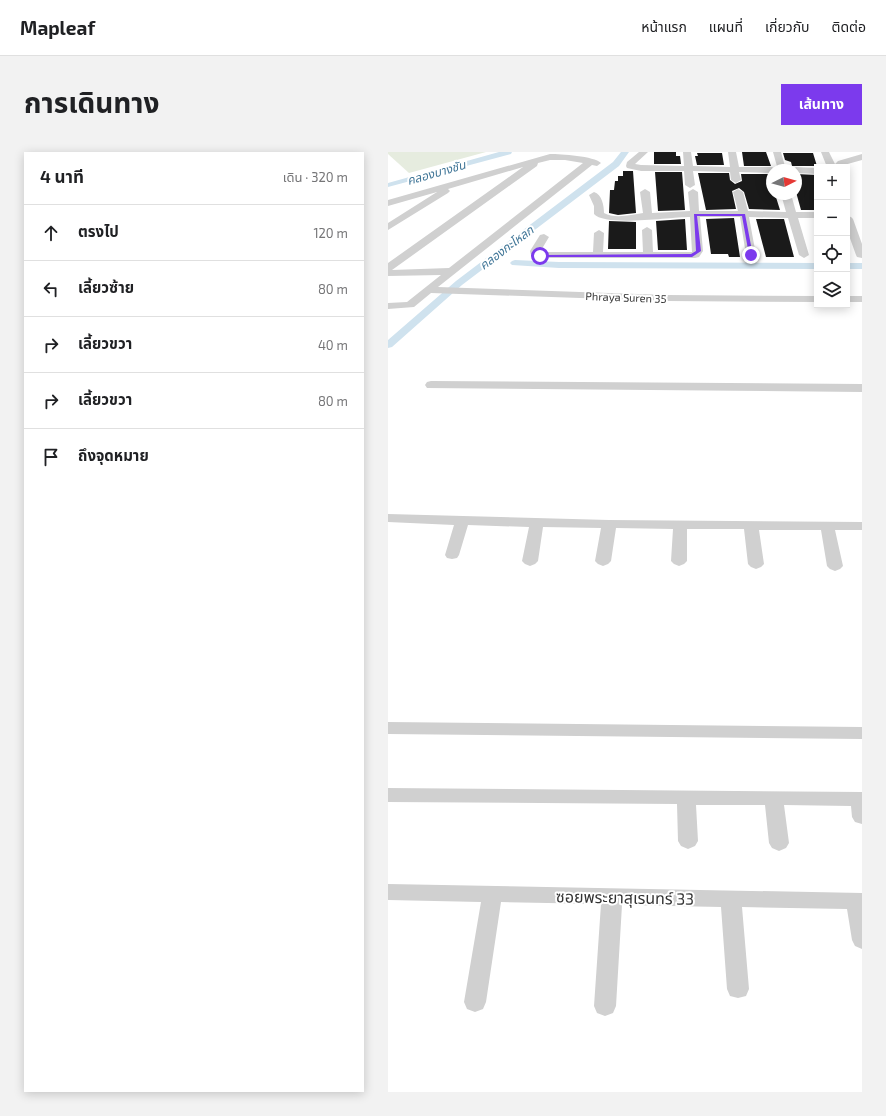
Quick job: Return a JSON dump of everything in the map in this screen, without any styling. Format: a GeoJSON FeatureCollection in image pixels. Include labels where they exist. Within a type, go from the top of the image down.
{"type":"FeatureCollection","features":[{"type":"Feature","properties":{"kind":"street"},"geometry":{"type":"LineString","coordinates":[[644,152],[629,165],[641,168],[766,170]]}},
{"type":"Feature","properties":{"kind":"street"},"geometry":{"type":"LineString","coordinates":[[544,236],[535,251],[536,255],[689,256],[697,254],[695,215],[688,152]]}},
{"type":"Feature","properties":{"kind":"street"},"geometry":{"type":"LineString","coordinates":[[732,152],[737,189],[744,214],[751,255]]}},
{"type":"Feature","properties":{"kind":"street"},"geometry":{"type":"LineString","coordinates":[[777,152],[780,164]]}},
{"type":"Feature","properties":{"kind":"street"},"geometry":{"type":"LineString","coordinates":[[825,152],[831,164]]}},
{"type":"Feature","properties":{"kind":"street"},"geometry":{"type":"LineString","coordinates":[[388,213],[389,202],[535,160],[555,156],[593,159]]}},
{"type":"Feature","properties":{"kind":"street"},"geometry":{"type":"LineString","coordinates":[[839,164],[862,157]]}},
{"type":"Feature","properties":{"kind":"street"},"geometry":{"type":"LineString","coordinates":[[388,306],[410,305],[432,290],[452,271],[593,159]]}},
{"type":"Feature","properties":{"kind":"street"},"geometry":{"type":"LineString","coordinates":[[388,268],[530,167],[535,160]]}},
{"type":"Feature","properties":{"kind":"street"},"geometry":{"type":"LineString","coordinates":[[641,168],[642,179]]}},
{"type":"Feature","properties":{"kind":"street"},"geometry":{"type":"LineString","coordinates":[[802,170],[814,171]]}},
{"type":"Feature","properties":{"kind":"street"},"geometry":{"type":"LineString","coordinates":[[388,227],[446,191],[448,187],[447,185]]}},
{"type":"Feature","properties":{"kind":"street"},"geometry":{"type":"LineString","coordinates":[[645,192],[648,216]]}},
{"type":"Feature","properties":{"kind":"street"},"geometry":{"type":"LineString","coordinates":[[594,195],[599,206],[599,214],[601,216],[620,218],[744,214],[814,215]]}},
{"type":"Feature","properties":{"kind":"street"},"geometry":{"type":"LineString","coordinates":[[788,200],[804,255]]}},
{"type":"Feature","properties":{"kind":"street"},"geometry":{"type":"LineString","coordinates":[[851,215],[861,255]]}},
{"type":"Feature","properties":{"kind":"street"},"geometry":{"type":"LineString","coordinates":[[648,230],[648,256]]}},
{"type":"Feature","properties":{"kind":"street"},"geometry":{"type":"LineString","coordinates":[[598,256],[599,233]]}},
{"type":"Feature","properties":{"kind":"street"},"geometry":{"type":"LineString","coordinates":[[388,273],[452,271]]}},
{"type":"Feature","properties":{"kind":"street","name":"Phraya Suren 35"},"geometry":{"type":"LineString","coordinates":[[432,290],[653,298],[814,299]]}},
{"type":"Feature","properties":{"kind":"street"},"geometry":{"type":"LineString","coordinates":[[850,299],[862,299]]}},
{"type":"Feature","properties":{"kind":"street"},"geometry":{"type":"LineString","coordinates":[[432,385],[862,388]]}},
{"type":"Feature","properties":{"kind":"street"},"geometry":{"type":"LineString","coordinates":[[388,518],[609,524],[862,526]]}},
{"type":"Feature","properties":{"kind":"street"},"geometry":{"type":"LineString","coordinates":[[452,555],[462,521]]}},
{"type":"Feature","properties":{"kind":"street"},"geometry":{"type":"LineString","coordinates":[[530,561],[537,522]]}},
{"type":"Feature","properties":{"kind":"street"},"geometry":{"type":"LineString","coordinates":[[603,561],[609,524]]}},
{"type":"Feature","properties":{"kind":"street"},"geometry":{"type":"LineString","coordinates":[[679,561],[680,524]]}},
{"type":"Feature","properties":{"kind":"street"},"geometry":{"type":"LineString","coordinates":[[751,525],[756,564]]}},
{"type":"Feature","properties":{"kind":"street"},"geometry":{"type":"LineString","coordinates":[[827,526],[835,566]]}},
{"type":"Feature","properties":{"kind":"street"},"geometry":{"type":"LineString","coordinates":[[388,728],[862,733]]}},
{"type":"Feature","properties":{"kind":"street"},"geometry":{"type":"LineString","coordinates":[[388,795],[774,798],[861,805]]}},
{"type":"Feature","properties":{"kind":"street"},"geometry":{"type":"LineString","coordinates":[[686,797],[688,841]]}},
{"type":"Feature","properties":{"kind":"street"},"geometry":{"type":"LineString","coordinates":[[774,798],[779,843]]}},
{"type":"Feature","properties":{"kind":"street","name":"ซอยพระยาสุเรนทร์ 33"},"geometry":{"type":"LineString","coordinates":[[388,892],[859,901]]}},
{"type":"Feature","properties":{"kind":"street"},"geometry":{"type":"LineString","coordinates":[[474,1002],[492,895]]}},
{"type":"Feature","properties":{"kind":"street"},"geometry":{"type":"LineString","coordinates":[[605,1006],[612,897]]}},
{"type":"Feature","properties":{"kind":"street"},"geometry":{"type":"LineString","coordinates":[[731,899],[738,989]]}},
{"type":"Feature","properties":{"kind":"street"},"geometry":{"type":"LineString","coordinates":[[859,901],[862,940]]}},
{"type":"Feature","properties":{"kind":"shaded area"},"geometry":{"type":"Polygon","coordinates":[[[388,152],[486,152],[409,173],[388,154],[388,152]]]}},
{"type":"Feature","properties":{"kind":"building"},"geometry":{"type":"Polygon","coordinates":[[[654,152],[676,152],[676,156],[680,156],[681,164],[654,164],[654,152]]]}},
{"type":"Feature","properties":{"kind":"building"},"geometry":{"type":"Polygon","coordinates":[[[742,152],[766,152],[770,164],[766,164],[766,166],[744,166],[742,152]]]}},
{"type":"Feature","properties":{"kind":"building"},"geometry":{"type":"Polygon","coordinates":[[[697,153],[722,153],[724,165],[697,165],[695,156],[698,156],[697,153]]]}},
{"type":"Feature","properties":{"kind":"building"},"geometry":{"type":"Polygon","coordinates":[[[783,153],[813,153],[816,164],[814,164],[814,166],[802,166],[802,164],[792,164],[791,162],[785,160],[783,153]]]}},
{"type":"Feature","properties":{"kind":"building"},"geometry":{"type":"Polygon","coordinates":[[[623,171],[633,171],[636,213],[618,215],[609,213],[610,190],[614,190],[615,181],[618,181],[618,176],[623,176],[623,171]]]}},
{"type":"Feature","properties":{"kind":"building"},"geometry":{"type":"Polygon","coordinates":[[[655,172],[682,172],[685,210],[658,211],[655,172]]]}},
{"type":"Feature","properties":{"kind":"building"},"geometry":{"type":"Polygon","coordinates":[[[698,173],[729,173],[730,180],[735,184],[742,181],[741,174],[766,174],[766,200],[777,200],[780,210],[749,209],[744,192],[739,188],[732,191],[736,209],[706,210],[698,173]]]}},
{"type":"Feature","properties":{"kind":"building"},"geometry":{"type":"Polygon","coordinates":[[[802,174],[814,175],[814,210],[801,210],[798,200],[802,200],[802,174]]]}},
{"type":"Feature","properties":{"kind":"building"},"geometry":{"type":"Polygon","coordinates":[[[734,218],[740,257],[729,257],[728,254],[711,254],[706,219],[734,218]]]}},
{"type":"Feature","properties":{"kind":"building"},"geometry":{"type":"Polygon","coordinates":[[[685,219],[687,250],[658,250],[656,221],[685,219]]]}},
{"type":"Feature","properties":{"kind":"building"},"geometry":{"type":"Polygon","coordinates":[[[756,219],[784,219],[794,257],[766,257],[756,219]]]}},
{"type":"Feature","properties":{"kind":"building"},"geometry":{"type":"Polygon","coordinates":[[[609,221],[636,222],[636,249],[608,249],[609,221]]]}},
{"type":"Feature","properties":{"kind":"waterway","name":"คลองบางชัน"},"geometry":{"type":"LineString","coordinates":[[388,185],[508,152]]}},
{"type":"Feature","properties":{"kind":"waterway","name":"คลองกะโหลก"},"geometry":{"type":"LineString","coordinates":[[388,345],[459,283],[616,164],[625,152]]}},
{"type":"Feature","properties":{"kind":"waterway"},"geometry":{"type":"LineString","coordinates":[[515,263],[559,265],[814,266]]}},
{"type":"Feature","properties":{"kind":"waterway"},"geometry":{"type":"LineString","coordinates":[[850,266],[862,266]]}},
{"type":"Feature","properties":{"kind":"route"},"geometry":{"type":"LineString","coordinates":[[540,256],[695,255],[698,252],[695,215],[744,214],[751,255]]}}]}
